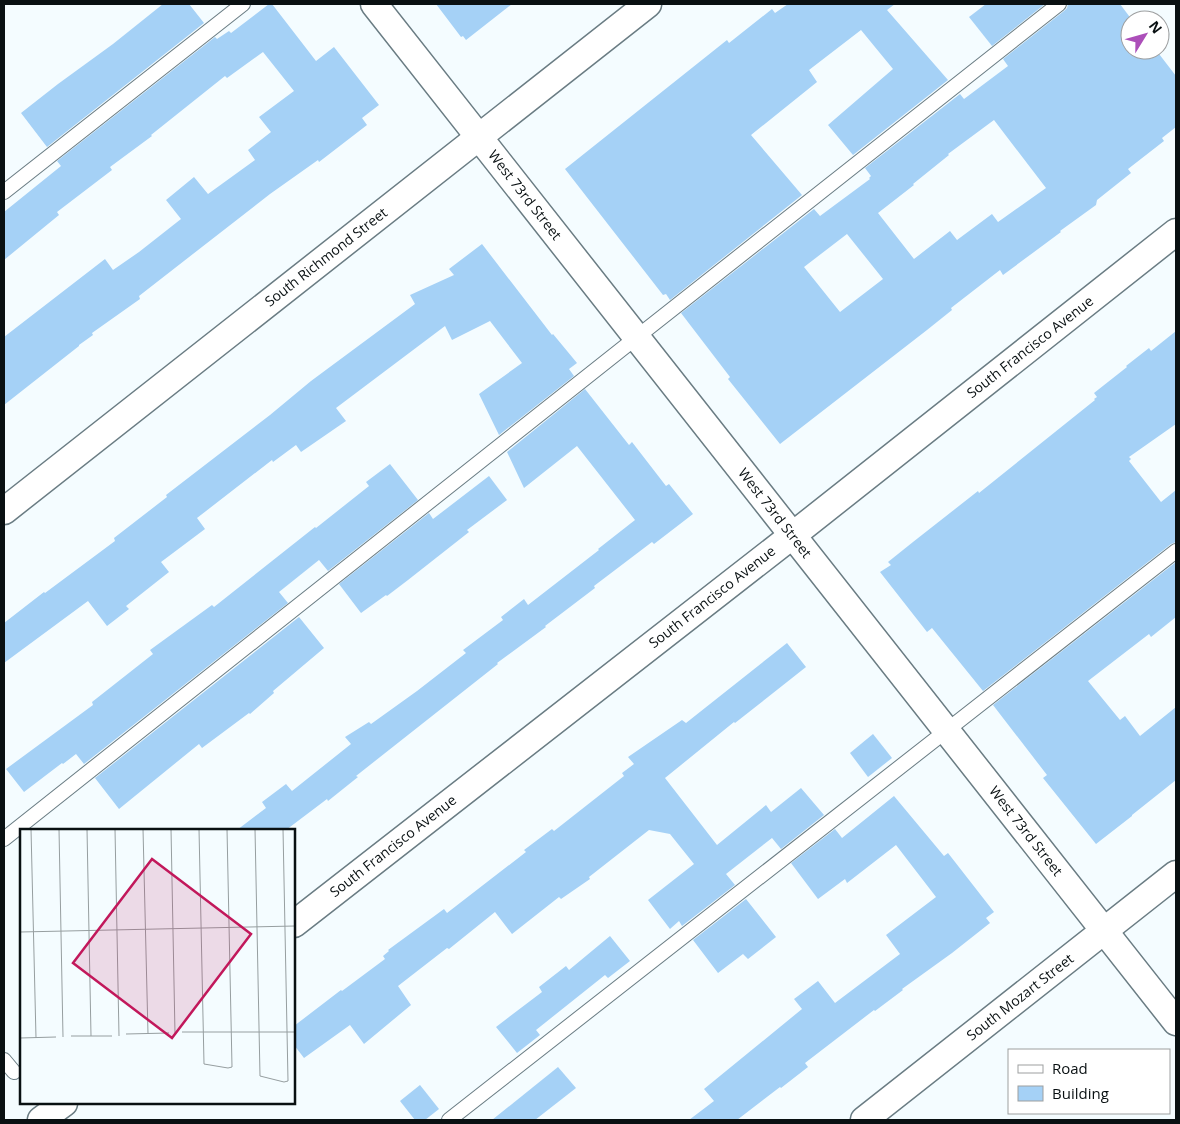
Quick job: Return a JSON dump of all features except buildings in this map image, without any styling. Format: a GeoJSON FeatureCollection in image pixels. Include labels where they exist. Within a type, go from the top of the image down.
{"type":"FeatureCollection","features":[{"type":"Feature","properties":{"kind":"street","name":"West 73rd Street"},"geometry":{"type":"LineString","coordinates":[[374,4],[1176,1022]]}},
{"type":"Feature","properties":{"kind":"street","name":"South Richmond Street"},"geometry":{"type":"LineString","coordinates":[[4,511],[648,4]]}},
{"type":"Feature","properties":{"kind":"street","name":"South Francisco Avenue"},"geometry":{"type":"LineString","coordinates":[[295,923],[1176,232]]}},
{"type":"Feature","properties":{"kind":"street","name":"South Mozart Street"},"geometry":{"type":"LineString","coordinates":[[864,1120],[1176,874]]}},
{"type":"Feature","properties":{"kind":"street"},"geometry":{"type":"LineString","coordinates":[[42,1120],[63,1104]]}},
{"type":"Feature","properties":{"kind":"lane"},"geometry":{"type":"LineString","coordinates":[[4,192],[243,4]]}},
{"type":"Feature","properties":{"kind":"lane"},"geometry":{"type":"LineString","coordinates":[[4,839],[1059,4]]}},
{"type":"Feature","properties":{"kind":"lane"},"geometry":{"type":"LineString","coordinates":[[449,1120],[1176,551]]}},
{"type":"Feature","properties":{"kind":"lane"},"geometry":{"type":"LineString","coordinates":[[4,1060],[14,1072]]}}]}
